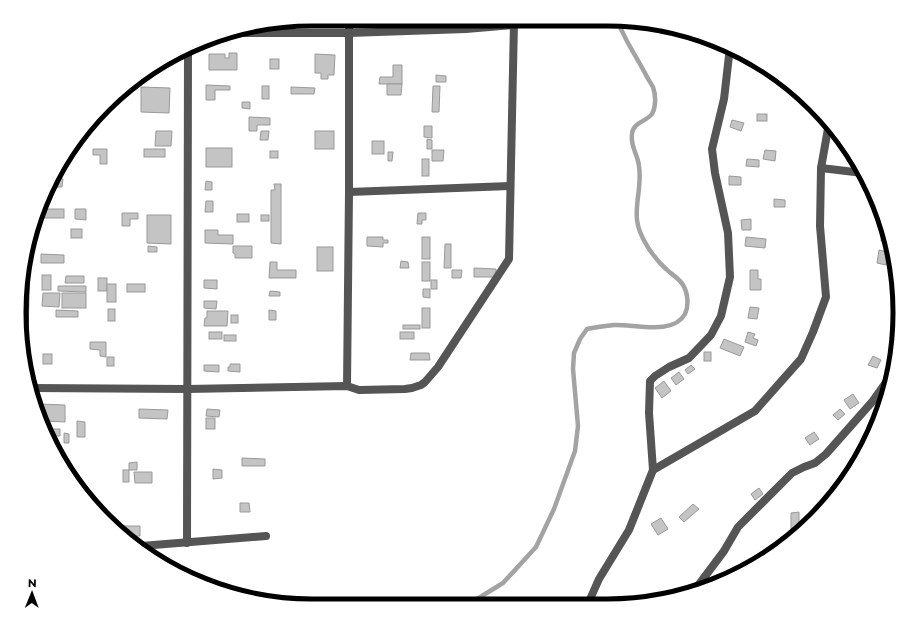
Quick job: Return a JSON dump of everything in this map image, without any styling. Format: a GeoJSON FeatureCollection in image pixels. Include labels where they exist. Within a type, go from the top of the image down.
{"type":"FeatureCollection","features":[{"type":"Feature","properties":{"kind":"street"},"geometry":{"type":"LineString","coordinates":[[347,386],[349,26]]}},
{"type":"Feature","properties":{"kind":"street"},"geometry":{"type":"LineString","coordinates":[[251,33],[349,34],[466,29],[495,26]]}},
{"type":"Feature","properties":{"kind":"street"},"geometry":{"type":"LineString","coordinates":[[36,388],[187,389],[347,386],[359,390],[405,389],[412,388],[425,382],[438,367],[509,259],[514,26]]}},
{"type":"Feature","properties":{"kind":"street"},"geometry":{"type":"LineString","coordinates":[[590,599],[599,579],[629,530],[653,470],[649,413],[650,381],[669,367],[689,358],[711,335],[721,316],[730,276],[728,234],[714,173],[712,149],[724,99],[729,54]]}},
{"type":"Feature","properties":{"kind":"street"},"geometry":{"type":"LineString","coordinates":[[186,543],[188,55]]}},
{"type":"Feature","properties":{"kind":"street"},"geometry":{"type":"LineString","coordinates":[[653,470],[755,411],[801,359],[826,297],[820,226],[821,168],[828,131]]}},
{"type":"Feature","properties":{"kind":"street"},"geometry":{"type":"LineString","coordinates":[[821,168],[857,172]]}},
{"type":"Feature","properties":{"kind":"street"},"geometry":{"type":"LineString","coordinates":[[349,192],[510,186]]}},
{"type":"Feature","properties":{"kind":"street"},"geometry":{"type":"LineString","coordinates":[[699,584],[724,551],[738,527],[792,473],[815,463],[826,454],[872,402],[883,385]]}},
{"type":"Feature","properties":{"kind":"street"},"geometry":{"type":"LineString","coordinates":[[146,546],[266,536]]}},
{"type":"Feature","properties":{"kind":"building"},"geometry":{"type":"Polygon","coordinates":[[[229,53],[237,53],[237,70],[209,70],[209,54],[225,54],[225,58],[229,58],[229,53]]]}},
{"type":"Feature","properties":{"kind":"building"},"geometry":{"type":"Polygon","coordinates":[[[315,54],[335,55],[334,75],[328,75],[328,79],[321,79],[321,73],[315,73],[315,54]]]}},
{"type":"Feature","properties":{"kind":"building"},"geometry":{"type":"Polygon","coordinates":[[[270,59],[279,59],[279,69],[270,69],[270,59]]]}},
{"type":"Feature","properties":{"kind":"building"},"geometry":{"type":"Polygon","coordinates":[[[393,65],[402,65],[402,84],[379,84],[380,77],[393,77],[393,65]]]}},
{"type":"Feature","properties":{"kind":"building"},"geometry":{"type":"Polygon","coordinates":[[[436,75],[446,76],[446,82],[436,82],[436,75]]]}},
{"type":"Feature","properties":{"kind":"building"},"geometry":{"type":"Polygon","coordinates":[[[387,84],[402,84],[401,95],[387,95],[387,84]]]}},
{"type":"Feature","properties":{"kind":"building"},"geometry":{"type":"Polygon","coordinates":[[[206,85],[230,86],[230,90],[215,90],[215,100],[206,100],[206,85]]]}},
{"type":"Feature","properties":{"kind":"building"},"geometry":{"type":"Polygon","coordinates":[[[262,86],[269,86],[269,99],[262,99],[262,86]]]}},
{"type":"Feature","properties":{"kind":"building"},"geometry":{"type":"Polygon","coordinates":[[[433,86],[440,86],[439,112],[432,112],[433,86]]]}},
{"type":"Feature","properties":{"kind":"building"},"geometry":{"type":"Polygon","coordinates":[[[141,87],[170,88],[169,113],[141,112],[141,87]]]}},
{"type":"Feature","properties":{"kind":"building"},"geometry":{"type":"Polygon","coordinates":[[[291,87],[315,88],[314,94],[291,94],[291,87]]]}},
{"type":"Feature","properties":{"kind":"building"},"geometry":{"type":"Polygon","coordinates":[[[242,102],[250,102],[250,109],[242,108],[242,102]]]}},
{"type":"Feature","properties":{"kind":"building"},"geometry":{"type":"Polygon","coordinates":[[[757,114],[767,114],[767,121],[757,121],[757,114]]]}},
{"type":"Feature","properties":{"kind":"building"},"geometry":{"type":"Polygon","coordinates":[[[249,117],[270,118],[270,125],[257,125],[257,131],[249,131],[249,117]]]}},
{"type":"Feature","properties":{"kind":"building"},"geometry":{"type":"Polygon","coordinates":[[[732,120],[744,123],[741,131],[730,127],[732,120]]]}},
{"type":"Feature","properties":{"kind":"building"},"geometry":{"type":"Polygon","coordinates":[[[424,126],[432,126],[432,138],[424,137],[424,126]]]}},
{"type":"Feature","properties":{"kind":"building"},"geometry":{"type":"Polygon","coordinates":[[[156,131],[172,131],[171,146],[155,146],[156,131]]]}},
{"type":"Feature","properties":{"kind":"building"},"geometry":{"type":"Polygon","coordinates":[[[261,131],[269,131],[268,140],[260,140],[261,131]]]}},
{"type":"Feature","properties":{"kind":"building"},"geometry":{"type":"Polygon","coordinates":[[[315,131],[334,131],[334,149],[315,149],[315,131]]]}},
{"type":"Feature","properties":{"kind":"building"},"geometry":{"type":"Polygon","coordinates":[[[427,139],[432,140],[432,149],[427,149],[427,139]]]}},
{"type":"Feature","properties":{"kind":"building"},"geometry":{"type":"Polygon","coordinates":[[[372,141],[384,141],[384,154],[372,154],[372,141]]]}},
{"type":"Feature","properties":{"kind":"building"},"geometry":{"type":"Polygon","coordinates":[[[206,148],[232,148],[232,167],[206,167],[206,148]]]}},
{"type":"Feature","properties":{"kind":"building"},"geometry":{"type":"Polygon","coordinates":[[[93,149],[107,149],[107,164],[100,164],[100,155],[93,155],[93,149]]]}},
{"type":"Feature","properties":{"kind":"building"},"geometry":{"type":"Polygon","coordinates":[[[144,149],[165,149],[165,157],[144,157],[144,149]]]}},
{"type":"Feature","properties":{"kind":"building"},"geometry":{"type":"Polygon","coordinates":[[[432,150],[444,150],[443,161],[432,161],[432,150]]]}},
{"type":"Feature","properties":{"kind":"building"},"geometry":{"type":"Polygon","coordinates":[[[765,150],[776,151],[775,161],[763,159],[765,150]]]}},
{"type":"Feature","properties":{"kind":"building"},"geometry":{"type":"Polygon","coordinates":[[[270,151],[278,151],[278,158],[270,158],[270,151]]]}},
{"type":"Feature","properties":{"kind":"building"},"geometry":{"type":"Polygon","coordinates":[[[388,152],[393,152],[392,161],[388,161],[388,152]]]}},
{"type":"Feature","properties":{"kind":"building"},"geometry":{"type":"Polygon","coordinates":[[[422,159],[429,159],[429,176],[422,176],[422,159]]]}},
{"type":"Feature","properties":{"kind":"building"},"geometry":{"type":"Polygon","coordinates":[[[747,159],[759,160],[759,167],[746,166],[747,159]]]}},
{"type":"Feature","properties":{"kind":"building"},"geometry":{"type":"Polygon","coordinates":[[[729,176],[741,177],[741,185],[729,185],[729,176]]]}},
{"type":"Feature","properties":{"kind":"building"},"geometry":{"type":"Polygon","coordinates":[[[59,179],[63,179],[62,187],[56,187],[59,179]]]}},
{"type":"Feature","properties":{"kind":"building"},"geometry":{"type":"Polygon","coordinates":[[[206,181],[212,182],[212,190],[205,190],[206,181]]]}},
{"type":"Feature","properties":{"kind":"building"},"geometry":{"type":"Polygon","coordinates":[[[274,184],[281,184],[281,244],[271,243],[271,190],[275,190],[274,184]]]}},
{"type":"Feature","properties":{"kind":"building"},"geometry":{"type":"Polygon","coordinates":[[[774,199],[785,200],[785,207],[774,207],[774,199]]]}},
{"type":"Feature","properties":{"kind":"building"},"geometry":{"type":"Polygon","coordinates":[[[206,201],[213,201],[213,212],[205,212],[206,201]]]}},
{"type":"Feature","properties":{"kind":"building"},"geometry":{"type":"Polygon","coordinates":[[[46,209],[64,209],[64,218],[43,218],[46,209]]]}},
{"type":"Feature","properties":{"kind":"building"},"geometry":{"type":"Polygon","coordinates":[[[75,209],[86,209],[86,220],[75,219],[75,209]]]}},
{"type":"Feature","properties":{"kind":"building"},"geometry":{"type":"Polygon","coordinates":[[[122,213],[138,213],[138,219],[130,219],[130,226],[122,226],[122,213]]]}},
{"type":"Feature","properties":{"kind":"building"},"geometry":{"type":"Polygon","coordinates":[[[418,213],[426,213],[426,220],[422,220],[422,224],[417,224],[418,213]]]}},
{"type":"Feature","properties":{"kind":"building"},"geometry":{"type":"Polygon","coordinates":[[[237,214],[249,214],[249,222],[237,222],[237,214]]]}},
{"type":"Feature","properties":{"kind":"building"},"geometry":{"type":"Polygon","coordinates":[[[147,215],[171,215],[171,244],[147,243],[147,215]]]}},
{"type":"Feature","properties":{"kind":"building"},"geometry":{"type":"Polygon","coordinates":[[[261,215],[269,215],[269,221],[261,221],[261,215]]]}},
{"type":"Feature","properties":{"kind":"building"},"geometry":{"type":"Polygon","coordinates":[[[751,219],[751,230],[742,230],[741,220],[751,219]]]}},
{"type":"Feature","properties":{"kind":"building"},"geometry":{"type":"Polygon","coordinates":[[[71,229],[82,229],[82,238],[71,238],[71,229]]]}},
{"type":"Feature","properties":{"kind":"building"},"geometry":{"type":"Polygon","coordinates":[[[205,230],[218,230],[218,235],[233,235],[233,244],[205,243],[205,230]]]}},
{"type":"Feature","properties":{"kind":"building"},"geometry":{"type":"Polygon","coordinates":[[[882,233],[884,241],[881,241],[882,233]]]}},
{"type":"Feature","properties":{"kind":"building"},"geometry":{"type":"Polygon","coordinates":[[[367,237],[383,237],[383,240],[388,240],[388,243],[383,243],[383,247],[367,246],[367,237]]]}},
{"type":"Feature","properties":{"kind":"building"},"geometry":{"type":"Polygon","coordinates":[[[422,237],[430,237],[430,259],[422,259],[422,237]]]}},
{"type":"Feature","properties":{"kind":"building"},"geometry":{"type":"Polygon","coordinates":[[[746,237],[766,239],[765,248],[745,246],[746,237]]]}},
{"type":"Feature","properties":{"kind":"building"},"geometry":{"type":"Polygon","coordinates":[[[445,244],[451,244],[451,268],[444,268],[445,244]]]}},
{"type":"Feature","properties":{"kind":"building"},"geometry":{"type":"Polygon","coordinates":[[[148,246],[157,247],[157,252],[148,252],[148,246]]]}},
{"type":"Feature","properties":{"kind":"building"},"geometry":{"type":"Polygon","coordinates":[[[233,246],[252,246],[252,258],[235,258],[233,246]]]}},
{"type":"Feature","properties":{"kind":"building"},"geometry":{"type":"Polygon","coordinates":[[[317,247],[333,247],[333,271],[317,271],[317,247]]]}},
{"type":"Feature","properties":{"kind":"building"},"geometry":{"type":"Polygon","coordinates":[[[879,250],[886,252],[887,258],[886,265],[877,263],[879,250]]]}},
{"type":"Feature","properties":{"kind":"building"},"geometry":{"type":"Polygon","coordinates":[[[41,254],[64,255],[64,263],[41,263],[41,254]]]}},
{"type":"Feature","properties":{"kind":"building"},"geometry":{"type":"Polygon","coordinates":[[[401,261],[408,262],[409,268],[400,268],[401,261]]]}},
{"type":"Feature","properties":{"kind":"building"},"geometry":{"type":"Polygon","coordinates":[[[270,262],[277,262],[277,270],[296,270],[296,278],[269,278],[270,262]]]}},
{"type":"Feature","properties":{"kind":"building"},"geometry":{"type":"Polygon","coordinates":[[[422,262],[430,262],[430,281],[422,281],[422,262]]]}},
{"type":"Feature","properties":{"kind":"building"},"geometry":{"type":"Polygon","coordinates":[[[474,268],[496,269],[496,277],[474,277],[474,268]]]}},
{"type":"Feature","properties":{"kind":"building"},"geometry":{"type":"Polygon","coordinates":[[[452,270],[462,270],[461,278],[452,278],[452,270]]]}},
{"type":"Feature","properties":{"kind":"building"},"geometry":{"type":"Polygon","coordinates":[[[750,270],[758,270],[758,279],[761,279],[761,290],[750,290],[750,270]]]}},
{"type":"Feature","properties":{"kind":"building"},"geometry":{"type":"Polygon","coordinates":[[[42,275],[51,275],[51,290],[42,290],[42,275]]]}},
{"type":"Feature","properties":{"kind":"building"},"geometry":{"type":"Polygon","coordinates":[[[66,276],[84,276],[84,283],[65,283],[66,276]]]}},
{"type":"Feature","properties":{"kind":"building"},"geometry":{"type":"Polygon","coordinates":[[[98,278],[107,278],[107,291],[98,291],[98,278]]]}},
{"type":"Feature","properties":{"kind":"building"},"geometry":{"type":"Polygon","coordinates":[[[204,280],[217,280],[217,289],[204,288],[204,280]]]}},
{"type":"Feature","properties":{"kind":"building"},"geometry":{"type":"Polygon","coordinates":[[[431,280],[437,280],[437,289],[431,289],[431,280]]]}},
{"type":"Feature","properties":{"kind":"building"},"geometry":{"type":"Polygon","coordinates":[[[107,284],[116,284],[116,302],[107,302],[107,284]]]}},
{"type":"Feature","properties":{"kind":"building"},"geometry":{"type":"Polygon","coordinates":[[[127,284],[145,284],[145,292],[127,292],[127,284]]]}},
{"type":"Feature","properties":{"kind":"building"},"geometry":{"type":"Polygon","coordinates":[[[58,286],[86,286],[86,292],[58,291],[58,286]]]}},
{"type":"Feature","properties":{"kind":"building"},"geometry":{"type":"Polygon","coordinates":[[[423,289],[430,289],[430,298],[423,297],[423,289]]]}},
{"type":"Feature","properties":{"kind":"building"},"geometry":{"type":"Polygon","coordinates":[[[270,291],[280,292],[280,296],[269,296],[270,291]]]}},
{"type":"Feature","properties":{"kind":"building"},"geometry":{"type":"Polygon","coordinates":[[[43,293],[60,293],[59,307],[42,306],[43,293]]]}},
{"type":"Feature","properties":{"kind":"building"},"geometry":{"type":"Polygon","coordinates":[[[62,293],[86,293],[86,308],[62,308],[62,293]]]}},
{"type":"Feature","properties":{"kind":"building"},"geometry":{"type":"Polygon","coordinates":[[[204,301],[217,301],[216,309],[204,308],[204,301]]]}},
{"type":"Feature","properties":{"kind":"building"},"geometry":{"type":"Polygon","coordinates":[[[750,307],[759,308],[757,319],[748,318],[750,307]]]}},
{"type":"Feature","properties":{"kind":"building"},"geometry":{"type":"Polygon","coordinates":[[[422,308],[430,308],[430,328],[422,328],[422,308]]]}},
{"type":"Feature","properties":{"kind":"building"},"geometry":{"type":"Polygon","coordinates":[[[108,309],[115,309],[115,321],[108,321],[108,309]]]}},
{"type":"Feature","properties":{"kind":"building"},"geometry":{"type":"Polygon","coordinates":[[[56,310],[78,311],[78,317],[56,317],[56,310]]]}},
{"type":"Feature","properties":{"kind":"building"},"geometry":{"type":"Polygon","coordinates":[[[269,310],[276,311],[276,320],[269,320],[269,310]]]}},
{"type":"Feature","properties":{"kind":"building"},"geometry":{"type":"Polygon","coordinates":[[[207,311],[228,311],[227,326],[204,326],[205,318],[207,318],[207,311]]]}},
{"type":"Feature","properties":{"kind":"building"},"geometry":{"type":"Polygon","coordinates":[[[231,315],[238,315],[238,323],[231,323],[231,315]]]}},
{"type":"Feature","properties":{"kind":"building"},"geometry":{"type":"Polygon","coordinates":[[[403,325],[420,325],[420,329],[403,329],[403,325]]]}},
{"type":"Feature","properties":{"kind":"building"},"geometry":{"type":"Polygon","coordinates":[[[209,332],[222,332],[222,339],[209,339],[209,332]]]}},
{"type":"Feature","properties":{"kind":"building"},"geometry":{"type":"Polygon","coordinates":[[[400,332],[414,332],[414,339],[400,339],[400,332]]]}},
{"type":"Feature","properties":{"kind":"building"},"geometry":{"type":"Polygon","coordinates":[[[748,332],[755,334],[753,338],[758,340],[756,346],[745,342],[748,332]]]}},
{"type":"Feature","properties":{"kind":"building"},"geometry":{"type":"Polygon","coordinates":[[[224,335],[236,335],[236,341],[224,341],[224,335]]]}},
{"type":"Feature","properties":{"kind":"building"},"geometry":{"type":"Polygon","coordinates":[[[724,339],[744,347],[740,356],[720,348],[724,339]]]}},
{"type":"Feature","properties":{"kind":"building"},"geometry":{"type":"Polygon","coordinates":[[[90,342],[106,342],[106,357],[100,356],[100,350],[90,349],[90,342]]]}},
{"type":"Feature","properties":{"kind":"building"},"geometry":{"type":"Polygon","coordinates":[[[704,352],[711,352],[711,361],[704,361],[704,352]]]}},
{"type":"Feature","properties":{"kind":"building"},"geometry":{"type":"Polygon","coordinates":[[[411,353],[429,353],[430,360],[410,360],[411,353]]]}},
{"type":"Feature","properties":{"kind":"building"},"geometry":{"type":"Polygon","coordinates":[[[43,354],[52,354],[52,364],[43,364],[43,354]]]}},
{"type":"Feature","properties":{"kind":"building"},"geometry":{"type":"Polygon","coordinates":[[[873,356],[881,360],[877,368],[868,365],[873,356]]]}},
{"type":"Feature","properties":{"kind":"building"},"geometry":{"type":"Polygon","coordinates":[[[107,357],[114,357],[114,366],[107,366],[107,357]]]}},
{"type":"Feature","properties":{"kind":"building"},"geometry":{"type":"Polygon","coordinates":[[[230,364],[240,364],[240,372],[228,371],[230,364]]]}},
{"type":"Feature","properties":{"kind":"building"},"geometry":{"type":"Polygon","coordinates":[[[204,365],[219,365],[219,372],[204,371],[204,365]]]}},
{"type":"Feature","properties":{"kind":"building"},"geometry":{"type":"Polygon","coordinates":[[[691,365],[695,369],[688,374],[685,370],[691,365]]]}},
{"type":"Feature","properties":{"kind":"building"},"geometry":{"type":"Polygon","coordinates":[[[679,372],[684,379],[676,385],[671,378],[679,372]]]}},
{"type":"Feature","properties":{"kind":"building"},"geometry":{"type":"Polygon","coordinates":[[[664,381],[671,391],[662,398],[655,388],[664,381]]]}},
{"type":"Feature","properties":{"kind":"building"},"geometry":{"type":"Polygon","coordinates":[[[853,394],[859,403],[850,409],[844,400],[853,394]]]}},
{"type":"Feature","properties":{"kind":"building"},"geometry":{"type":"Polygon","coordinates":[[[41,404],[65,405],[65,422],[48,421],[41,404]]]}},
{"type":"Feature","properties":{"kind":"building"},"geometry":{"type":"Polygon","coordinates":[[[139,409],[168,410],[167,419],[139,418],[139,409]]]}},
{"type":"Feature","properties":{"kind":"building"},"geometry":{"type":"Polygon","coordinates":[[[207,409],[220,410],[219,417],[206,416],[207,409]]]}},
{"type":"Feature","properties":{"kind":"building"},"geometry":{"type":"Polygon","coordinates":[[[840,409],[845,414],[838,420],[833,415],[840,409]]]}},
{"type":"Feature","properties":{"kind":"building"},"geometry":{"type":"Polygon","coordinates":[[[206,418],[215,418],[215,429],[206,429],[206,418]]]}},
{"type":"Feature","properties":{"kind":"building"},"geometry":{"type":"Polygon","coordinates":[[[77,421],[85,422],[85,437],[77,437],[77,421]]]}},
{"type":"Feature","properties":{"kind":"building"},"geometry":{"type":"Polygon","coordinates":[[[51,429],[60,429],[60,436],[55,436],[51,429]]]}},
{"type":"Feature","properties":{"kind":"building"},"geometry":{"type":"Polygon","coordinates":[[[814,432],[819,439],[810,445],[805,438],[814,432]]]}},
{"type":"Feature","properties":{"kind":"building"},"geometry":{"type":"Polygon","coordinates":[[[64,433],[69,434],[69,443],[64,443],[64,433]]]}},
{"type":"Feature","properties":{"kind":"building"},"geometry":{"type":"Polygon","coordinates":[[[242,458],[265,459],[265,466],[242,466],[242,458]]]}},
{"type":"Feature","properties":{"kind":"building"},"geometry":{"type":"Polygon","coordinates":[[[137,462],[137,470],[129,470],[129,463],[137,462]]]}},
{"type":"Feature","properties":{"kind":"building"},"geometry":{"type":"Polygon","coordinates":[[[213,469],[222,470],[222,478],[213,479],[213,469]]]}},
{"type":"Feature","properties":{"kind":"building"},"geometry":{"type":"Polygon","coordinates":[[[123,470],[129,470],[129,482],[123,482],[123,470]]]}},
{"type":"Feature","properties":{"kind":"building"},"geometry":{"type":"Polygon","coordinates":[[[134,472],[152,472],[152,483],[135,483],[134,472]]]}},
{"type":"Feature","properties":{"kind":"building"},"geometry":{"type":"Polygon","coordinates":[[[759,488],[763,494],[755,500],[751,494],[759,488]]]}},
{"type":"Feature","properties":{"kind":"building"},"geometry":{"type":"Polygon","coordinates":[[[240,503],[249,503],[250,512],[240,512],[240,503]]]}},
{"type":"Feature","properties":{"kind":"building"},"geometry":{"type":"Polygon","coordinates":[[[693,504],[699,509],[684,522],[679,517],[693,504]]]}},
{"type":"Feature","properties":{"kind":"building"},"geometry":{"type":"Polygon","coordinates":[[[799,512],[799,524],[791,531],[791,513],[799,512]]]}},
{"type":"Feature","properties":{"kind":"building"},"geometry":{"type":"Polygon","coordinates":[[[661,518],[668,529],[658,535],[651,524],[661,518]]]}},
{"type":"Feature","properties":{"kind":"building"},"geometry":{"type":"Polygon","coordinates":[[[122,526],[140,526],[140,536],[133,536],[122,526]]]}},
{"type":"Feature","properties":{"kind":"waterway"},"geometry":{"type":"LineString","coordinates":[[477,599],[503,583],[536,547],[554,509],[575,451],[578,426],[573,369],[574,353],[580,339],[587,329],[614,325],[663,327],[672,325],[679,321],[686,311],[687,296],[685,288],[652,253],[638,226],[637,207],[640,173],[632,143],[632,134],[635,127],[652,114],[655,104],[655,97],[653,87],[619,27]]}}]}
